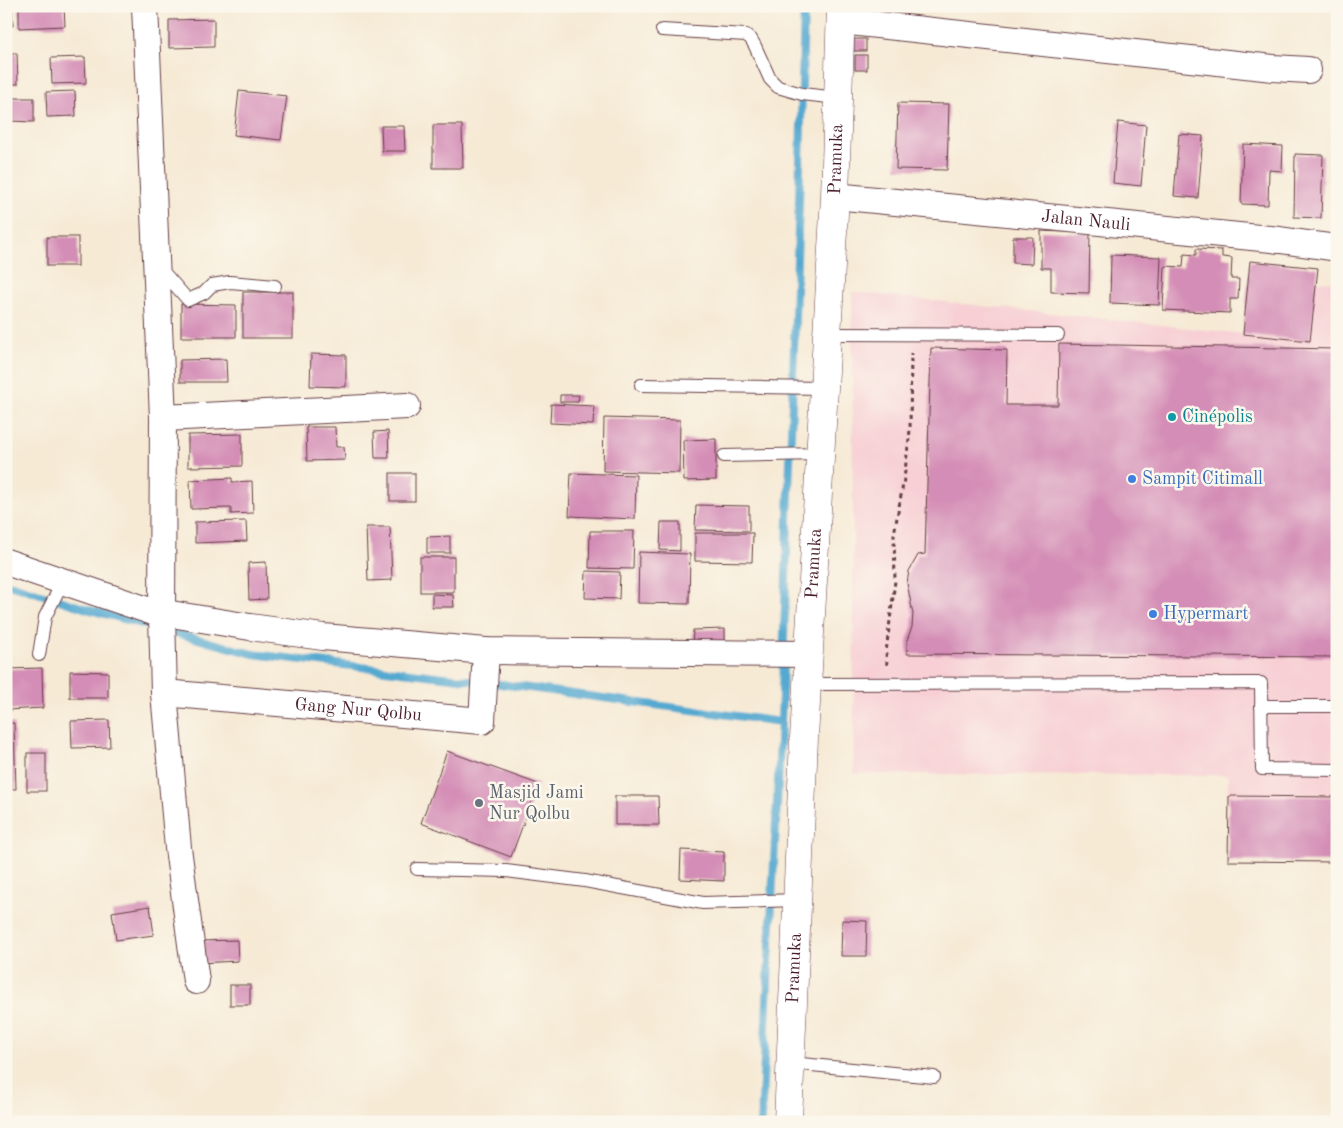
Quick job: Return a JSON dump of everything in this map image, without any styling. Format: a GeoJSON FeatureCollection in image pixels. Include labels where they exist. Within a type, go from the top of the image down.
{"type":"FeatureCollection","features":[{"type":"Feature","properties":{"kind":"street"},"geometry":{"type":"LineString","coordinates":[[144,6],[163,418],[162,620],[164,693],[178,848],[196,981]]}},
{"type":"Feature","properties":{"kind":"street"},"geometry":{"type":"LineString","coordinates":[[841,13],[1273,68],[1308,70]]}},
{"type":"Feature","properties":{"kind":"street","name":"Pramuka"},"geometry":{"type":"LineString","coordinates":[[788,1122],[791,1063],[790,900],[807,684],[791,654],[821,454],[835,196],[841,13]]}},
{"type":"Feature","properties":{"kind":"street","name":"Jalan Nauli"},"geometry":{"type":"LineString","coordinates":[[835,196],[1280,240],[1337,248]]}},
{"type":"Feature","properties":{"kind":"street"},"geometry":{"type":"LineString","coordinates":[[163,418],[407,406]]}},
{"type":"Feature","properties":{"kind":"street"},"geometry":{"type":"LineString","coordinates":[[6,562],[162,620]]}},
{"type":"Feature","properties":{"kind":"street"},"geometry":{"type":"LineString","coordinates":[[162,620],[165,613],[250,628],[322,637],[486,651],[791,654]]}},
{"type":"Feature","properties":{"kind":"street","name":"Gang Nur Qolbu"},"geometry":{"type":"LineString","coordinates":[[164,693],[482,721],[486,651]]}},
{"type":"Feature","properties":{"kind":"lane"},"geometry":{"type":"LineString","coordinates":[[662,30],[746,35],[751,39],[770,79],[778,88],[802,94],[838,98]]}},
{"type":"Feature","properties":{"kind":"lane"},"geometry":{"type":"LineString","coordinates":[[156,263],[188,300],[204,293],[212,285],[230,282],[275,286]]}},
{"type":"Feature","properties":{"kind":"lane"},"geometry":{"type":"LineString","coordinates":[[828,334],[1058,335]]}},
{"type":"Feature","properties":{"kind":"lane"},"geometry":{"type":"LineString","coordinates":[[641,385],[824,388]]}},
{"type":"Feature","properties":{"kind":"lane"},"geometry":{"type":"LineString","coordinates":[[724,456],[821,454]]}},
{"type":"Feature","properties":{"kind":"lane"},"geometry":{"type":"LineString","coordinates":[[39,655],[45,617],[63,582]]}},
{"type":"Feature","properties":{"kind":"lane"},"geometry":{"type":"LineString","coordinates":[[807,684],[1261,683],[1262,769],[1337,770]]}},
{"type":"Feature","properties":{"kind":"lane"},"geometry":{"type":"LineString","coordinates":[[1262,706],[1337,706]]}},
{"type":"Feature","properties":{"kind":"lane"},"geometry":{"type":"LineString","coordinates":[[417,869],[506,871],[586,880],[703,903],[790,900]]}},
{"type":"Feature","properties":{"kind":"lane"},"geometry":{"type":"LineString","coordinates":[[791,1063],[934,1077]]}},
{"type":"Feature","properties":{"kind":"path"},"geometry":{"type":"LineString","coordinates":[[887,683],[886,652],[895,581],[894,534],[904,479],[910,430],[912,335]]}},
{"type":"Feature","properties":{"kind":"shaded area"},"geometry":{"type":"Polygon","coordinates":[[[1337,281],[1337,862],[1228,861],[1228,775],[854,774],[852,292],[1310,341],[1316,282],[1337,281]]]}},
{"type":"Feature","properties":{"kind":"building"},"geometry":{"type":"Polygon","coordinates":[[[6,6],[12,6],[13,26],[6,26],[6,6]]]}},
{"type":"Feature","properties":{"kind":"building"},"geometry":{"type":"Polygon","coordinates":[[[19,6],[64,6],[65,26],[19,28],[19,6]]]}},
{"type":"Feature","properties":{"kind":"building"},"geometry":{"type":"Polygon","coordinates":[[[214,19],[214,47],[169,48],[169,20],[214,19]]]}},
{"type":"Feature","properties":{"kind":"building"},"geometry":{"type":"Polygon","coordinates":[[[854,39],[866,39],[866,51],[854,51],[854,39]]]}},
{"type":"Feature","properties":{"kind":"building"},"geometry":{"type":"Polygon","coordinates":[[[6,53],[17,53],[18,84],[6,84],[6,53]]]}},
{"type":"Feature","properties":{"kind":"building"},"geometry":{"type":"Polygon","coordinates":[[[855,55],[867,55],[867,70],[855,70],[855,55]]]}},
{"type":"Feature","properties":{"kind":"building"},"geometry":{"type":"Polygon","coordinates":[[[85,57],[86,83],[52,84],[51,58],[85,57]]]}},
{"type":"Feature","properties":{"kind":"building"},"geometry":{"type":"Polygon","coordinates":[[[75,91],[76,116],[47,117],[46,92],[75,91]]]}},
{"type":"Feature","properties":{"kind":"building"},"geometry":{"type":"Polygon","coordinates":[[[239,91],[287,96],[281,140],[234,135],[239,91]]]}},
{"type":"Feature","properties":{"kind":"building"},"geometry":{"type":"Polygon","coordinates":[[[9,98],[34,98],[34,122],[9,121],[9,98]]]}},
{"type":"Feature","properties":{"kind":"building"},"geometry":{"type":"Polygon","coordinates":[[[898,103],[949,104],[947,170],[896,169],[898,103]]]}},
{"type":"Feature","properties":{"kind":"building"},"geometry":{"type":"Polygon","coordinates":[[[1118,122],[1146,125],[1141,186],[1113,183],[1118,122]]]}},
{"type":"Feature","properties":{"kind":"building"},"geometry":{"type":"Polygon","coordinates":[[[433,125],[462,125],[463,168],[433,168],[433,125]]]}},
{"type":"Feature","properties":{"kind":"building"},"geometry":{"type":"Polygon","coordinates":[[[381,126],[404,126],[405,151],[382,151],[381,126]]]}},
{"type":"Feature","properties":{"kind":"building"},"geometry":{"type":"Polygon","coordinates":[[[1179,134],[1203,136],[1198,198],[1174,196],[1179,134]]]}},
{"type":"Feature","properties":{"kind":"building"},"geometry":{"type":"Polygon","coordinates":[[[1243,144],[1283,146],[1282,171],[1269,170],[1268,205],[1241,204],[1243,144]]]}},
{"type":"Feature","properties":{"kind":"building"},"geometry":{"type":"Polygon","coordinates":[[[1295,154],[1323,155],[1321,218],[1294,217],[1295,154]]]}},
{"type":"Feature","properties":{"kind":"building"},"geometry":{"type":"Polygon","coordinates":[[[1041,231],[1090,233],[1089,293],[1051,292],[1051,268],[1041,268],[1041,231]]]}},
{"type":"Feature","properties":{"kind":"building"},"geometry":{"type":"Polygon","coordinates":[[[47,237],[78,237],[78,266],[47,266],[47,237]]]}},
{"type":"Feature","properties":{"kind":"building"},"geometry":{"type":"Polygon","coordinates":[[[1013,237],[1033,237],[1032,264],[1013,263],[1013,237]]]}},
{"type":"Feature","properties":{"kind":"building"},"geometry":{"type":"Polygon","coordinates":[[[1196,249],[1222,250],[1222,257],[1232,258],[1231,279],[1239,279],[1238,299],[1230,299],[1230,313],[1163,310],[1165,266],[1183,267],[1184,254],[1196,255],[1196,249]]]}},
{"type":"Feature","properties":{"kind":"building"},"geometry":{"type":"Polygon","coordinates":[[[1111,255],[1161,257],[1159,305],[1110,303],[1111,255]]]}},
{"type":"Feature","properties":{"kind":"building"},"geometry":{"type":"Polygon","coordinates":[[[1250,261],[1318,268],[1310,341],[1243,334],[1250,261]]]}},
{"type":"Feature","properties":{"kind":"building"},"geometry":{"type":"Polygon","coordinates":[[[243,292],[293,292],[293,338],[243,338],[243,292]]]}},
{"type":"Feature","properties":{"kind":"building"},"geometry":{"type":"Polygon","coordinates":[[[181,304],[236,305],[236,337],[181,337],[181,304]]]}},
{"type":"Feature","properties":{"kind":"building","name":"Sampit Citimall"},"geometry":{"type":"Polygon","coordinates":[[[1059,344],[1337,349],[1337,657],[907,654],[907,640],[912,627],[913,614],[907,583],[909,571],[918,555],[925,554],[931,348],[1007,350],[1006,405],[1058,405],[1059,344]]]}},
{"type":"Feature","properties":{"kind":"building"},"geometry":{"type":"Polygon","coordinates":[[[311,354],[346,355],[346,387],[310,386],[311,354]]]}},
{"type":"Feature","properties":{"kind":"building"},"geometry":{"type":"Polygon","coordinates":[[[226,359],[227,382],[180,382],[180,360],[226,359]]]}},
{"type":"Feature","properties":{"kind":"building"},"geometry":{"type":"Polygon","coordinates":[[[560,395],[579,395],[578,402],[560,402],[560,395]]]}},
{"type":"Feature","properties":{"kind":"building"},"geometry":{"type":"Polygon","coordinates":[[[551,404],[594,406],[593,425],[550,423],[551,404]]]}},
{"type":"Feature","properties":{"kind":"building"},"geometry":{"type":"Polygon","coordinates":[[[604,418],[680,420],[679,473],[603,471],[604,418]]]}},
{"type":"Feature","properties":{"kind":"building"},"geometry":{"type":"Polygon","coordinates":[[[306,427],[335,427],[336,447],[344,447],[345,460],[307,461],[306,427]]]}},
{"type":"Feature","properties":{"kind":"building"},"geometry":{"type":"Polygon","coordinates":[[[388,431],[389,458],[375,458],[374,432],[388,431]]]}},
{"type":"Feature","properties":{"kind":"building"},"geometry":{"type":"Polygon","coordinates":[[[242,434],[242,466],[188,467],[188,435],[242,434]]]}},
{"type":"Feature","properties":{"kind":"building"},"geometry":{"type":"Polygon","coordinates":[[[716,439],[716,480],[684,481],[683,440],[716,439]]]}},
{"type":"Feature","properties":{"kind":"building"},"geometry":{"type":"Polygon","coordinates":[[[390,473],[415,473],[415,501],[390,501],[390,473]]]}},
{"type":"Feature","properties":{"kind":"building"},"geometry":{"type":"Polygon","coordinates":[[[571,473],[636,475],[635,519],[569,516],[571,473]]]}},
{"type":"Feature","properties":{"kind":"building"},"geometry":{"type":"Polygon","coordinates":[[[232,478],[232,482],[252,481],[253,513],[231,514],[231,508],[191,509],[190,480],[232,478]]]}},
{"type":"Feature","properties":{"kind":"building"},"geometry":{"type":"Polygon","coordinates":[[[696,505],[749,506],[749,531],[695,530],[696,505]]]}},
{"type":"Feature","properties":{"kind":"building"},"geometry":{"type":"Polygon","coordinates":[[[246,521],[247,541],[195,543],[195,522],[246,521]]]}},
{"type":"Feature","properties":{"kind":"building"},"geometry":{"type":"Polygon","coordinates":[[[661,522],[680,522],[680,551],[660,550],[661,522]]]}},
{"type":"Feature","properties":{"kind":"building"},"geometry":{"type":"Polygon","coordinates":[[[366,527],[390,527],[392,580],[368,581],[366,527]]]}},
{"type":"Feature","properties":{"kind":"building"},"geometry":{"type":"Polygon","coordinates":[[[590,531],[634,531],[633,569],[589,568],[590,531]]]}},
{"type":"Feature","properties":{"kind":"building"},"geometry":{"type":"Polygon","coordinates":[[[695,533],[753,533],[752,562],[695,561],[695,533]]]}},
{"type":"Feature","properties":{"kind":"building"},"geometry":{"type":"Polygon","coordinates":[[[450,536],[450,553],[427,553],[427,537],[450,536]]]}},
{"type":"Feature","properties":{"kind":"building"},"geometry":{"type":"Polygon","coordinates":[[[639,552],[690,554],[689,604],[638,603],[639,552]]]}},
{"type":"Feature","properties":{"kind":"building"},"geometry":{"type":"Polygon","coordinates":[[[420,557],[454,557],[454,592],[420,592],[420,557]]]}},
{"type":"Feature","properties":{"kind":"building"},"geometry":{"type":"Polygon","coordinates":[[[266,562],[267,599],[249,600],[248,563],[266,562]]]}},
{"type":"Feature","properties":{"kind":"building"},"geometry":{"type":"Polygon","coordinates":[[[586,571],[620,572],[619,599],[585,598],[586,571]]]}},
{"type":"Feature","properties":{"kind":"building"},"geometry":{"type":"Polygon","coordinates":[[[432,594],[453,595],[454,607],[432,607],[432,594]]]}},
{"type":"Feature","properties":{"kind":"building"},"geometry":{"type":"Polygon","coordinates":[[[725,629],[725,648],[692,648],[693,630],[725,629]]]}},
{"type":"Feature","properties":{"kind":"building"},"geometry":{"type":"Polygon","coordinates":[[[42,668],[43,708],[6,710],[6,669],[42,668]]]}},
{"type":"Feature","properties":{"kind":"building"},"geometry":{"type":"Polygon","coordinates":[[[70,671],[108,672],[108,698],[70,698],[70,671]]]}},
{"type":"Feature","properties":{"kind":"building"},"geometry":{"type":"Polygon","coordinates":[[[109,720],[110,747],[72,748],[71,721],[109,720]]]}},
{"type":"Feature","properties":{"kind":"building"},"geometry":{"type":"Polygon","coordinates":[[[6,723],[14,723],[16,789],[6,789],[6,723]]]}},
{"type":"Feature","properties":{"kind":"building","name":"Masjid Jami Nur Qolbu"},"geometry":{"type":"Polygon","coordinates":[[[447,751],[538,784],[511,857],[421,823],[447,751]]]}},
{"type":"Feature","properties":{"kind":"building"},"geometry":{"type":"Polygon","coordinates":[[[27,753],[46,753],[46,791],[27,791],[27,753]]]}},
{"type":"Feature","properties":{"kind":"building"},"geometry":{"type":"Polygon","coordinates":[[[615,796],[658,796],[659,825],[615,825],[615,796]]]}},
{"type":"Feature","properties":{"kind":"building"},"geometry":{"type":"Polygon","coordinates":[[[1229,796],[1337,797],[1337,862],[1228,861],[1229,796]]]}},
{"type":"Feature","properties":{"kind":"building"},"geometry":{"type":"Polygon","coordinates":[[[681,850],[724,852],[724,881],[680,879],[681,850]]]}},
{"type":"Feature","properties":{"kind":"building"},"geometry":{"type":"Polygon","coordinates":[[[150,906],[154,935],[116,940],[112,912],[150,906]]]}},
{"type":"Feature","properties":{"kind":"building"},"geometry":{"type":"Polygon","coordinates":[[[842,920],[867,921],[866,956],[841,956],[842,920]]]}},
{"type":"Feature","properties":{"kind":"building"},"geometry":{"type":"Polygon","coordinates":[[[237,940],[238,961],[199,963],[199,941],[237,940]]]}},
{"type":"Feature","properties":{"kind":"building"},"geometry":{"type":"Polygon","coordinates":[[[230,985],[250,985],[250,1005],[230,1005],[230,985]]]}},
{"type":"Feature","properties":{"kind":"waterway"},"geometry":{"type":"LineString","coordinates":[[761,1122],[781,722],[804,6]]}},
{"type":"Feature","properties":{"kind":"waterway"},"geometry":{"type":"LineString","coordinates":[[6,583],[90,610],[253,654],[485,682],[781,722]]}},
{"type":"Feature","properties":{"kind":"place","name":"Cinépolis"},"geometry":{"type":"Point","coordinates":[1172,417]}},
{"type":"Feature","properties":{"kind":"place","name":"Sampit Citimall"},"geometry":{"type":"Point","coordinates":[1132,479]}},
{"type":"Feature","properties":{"kind":"place","name":"Hypermart"},"geometry":{"type":"Point","coordinates":[1153,614]}},
{"type":"Feature","properties":{"kind":"place","name":"Masjid Jami Nur Qolbu"},"geometry":{"type":"Point","coordinates":[479,803]}}]}
